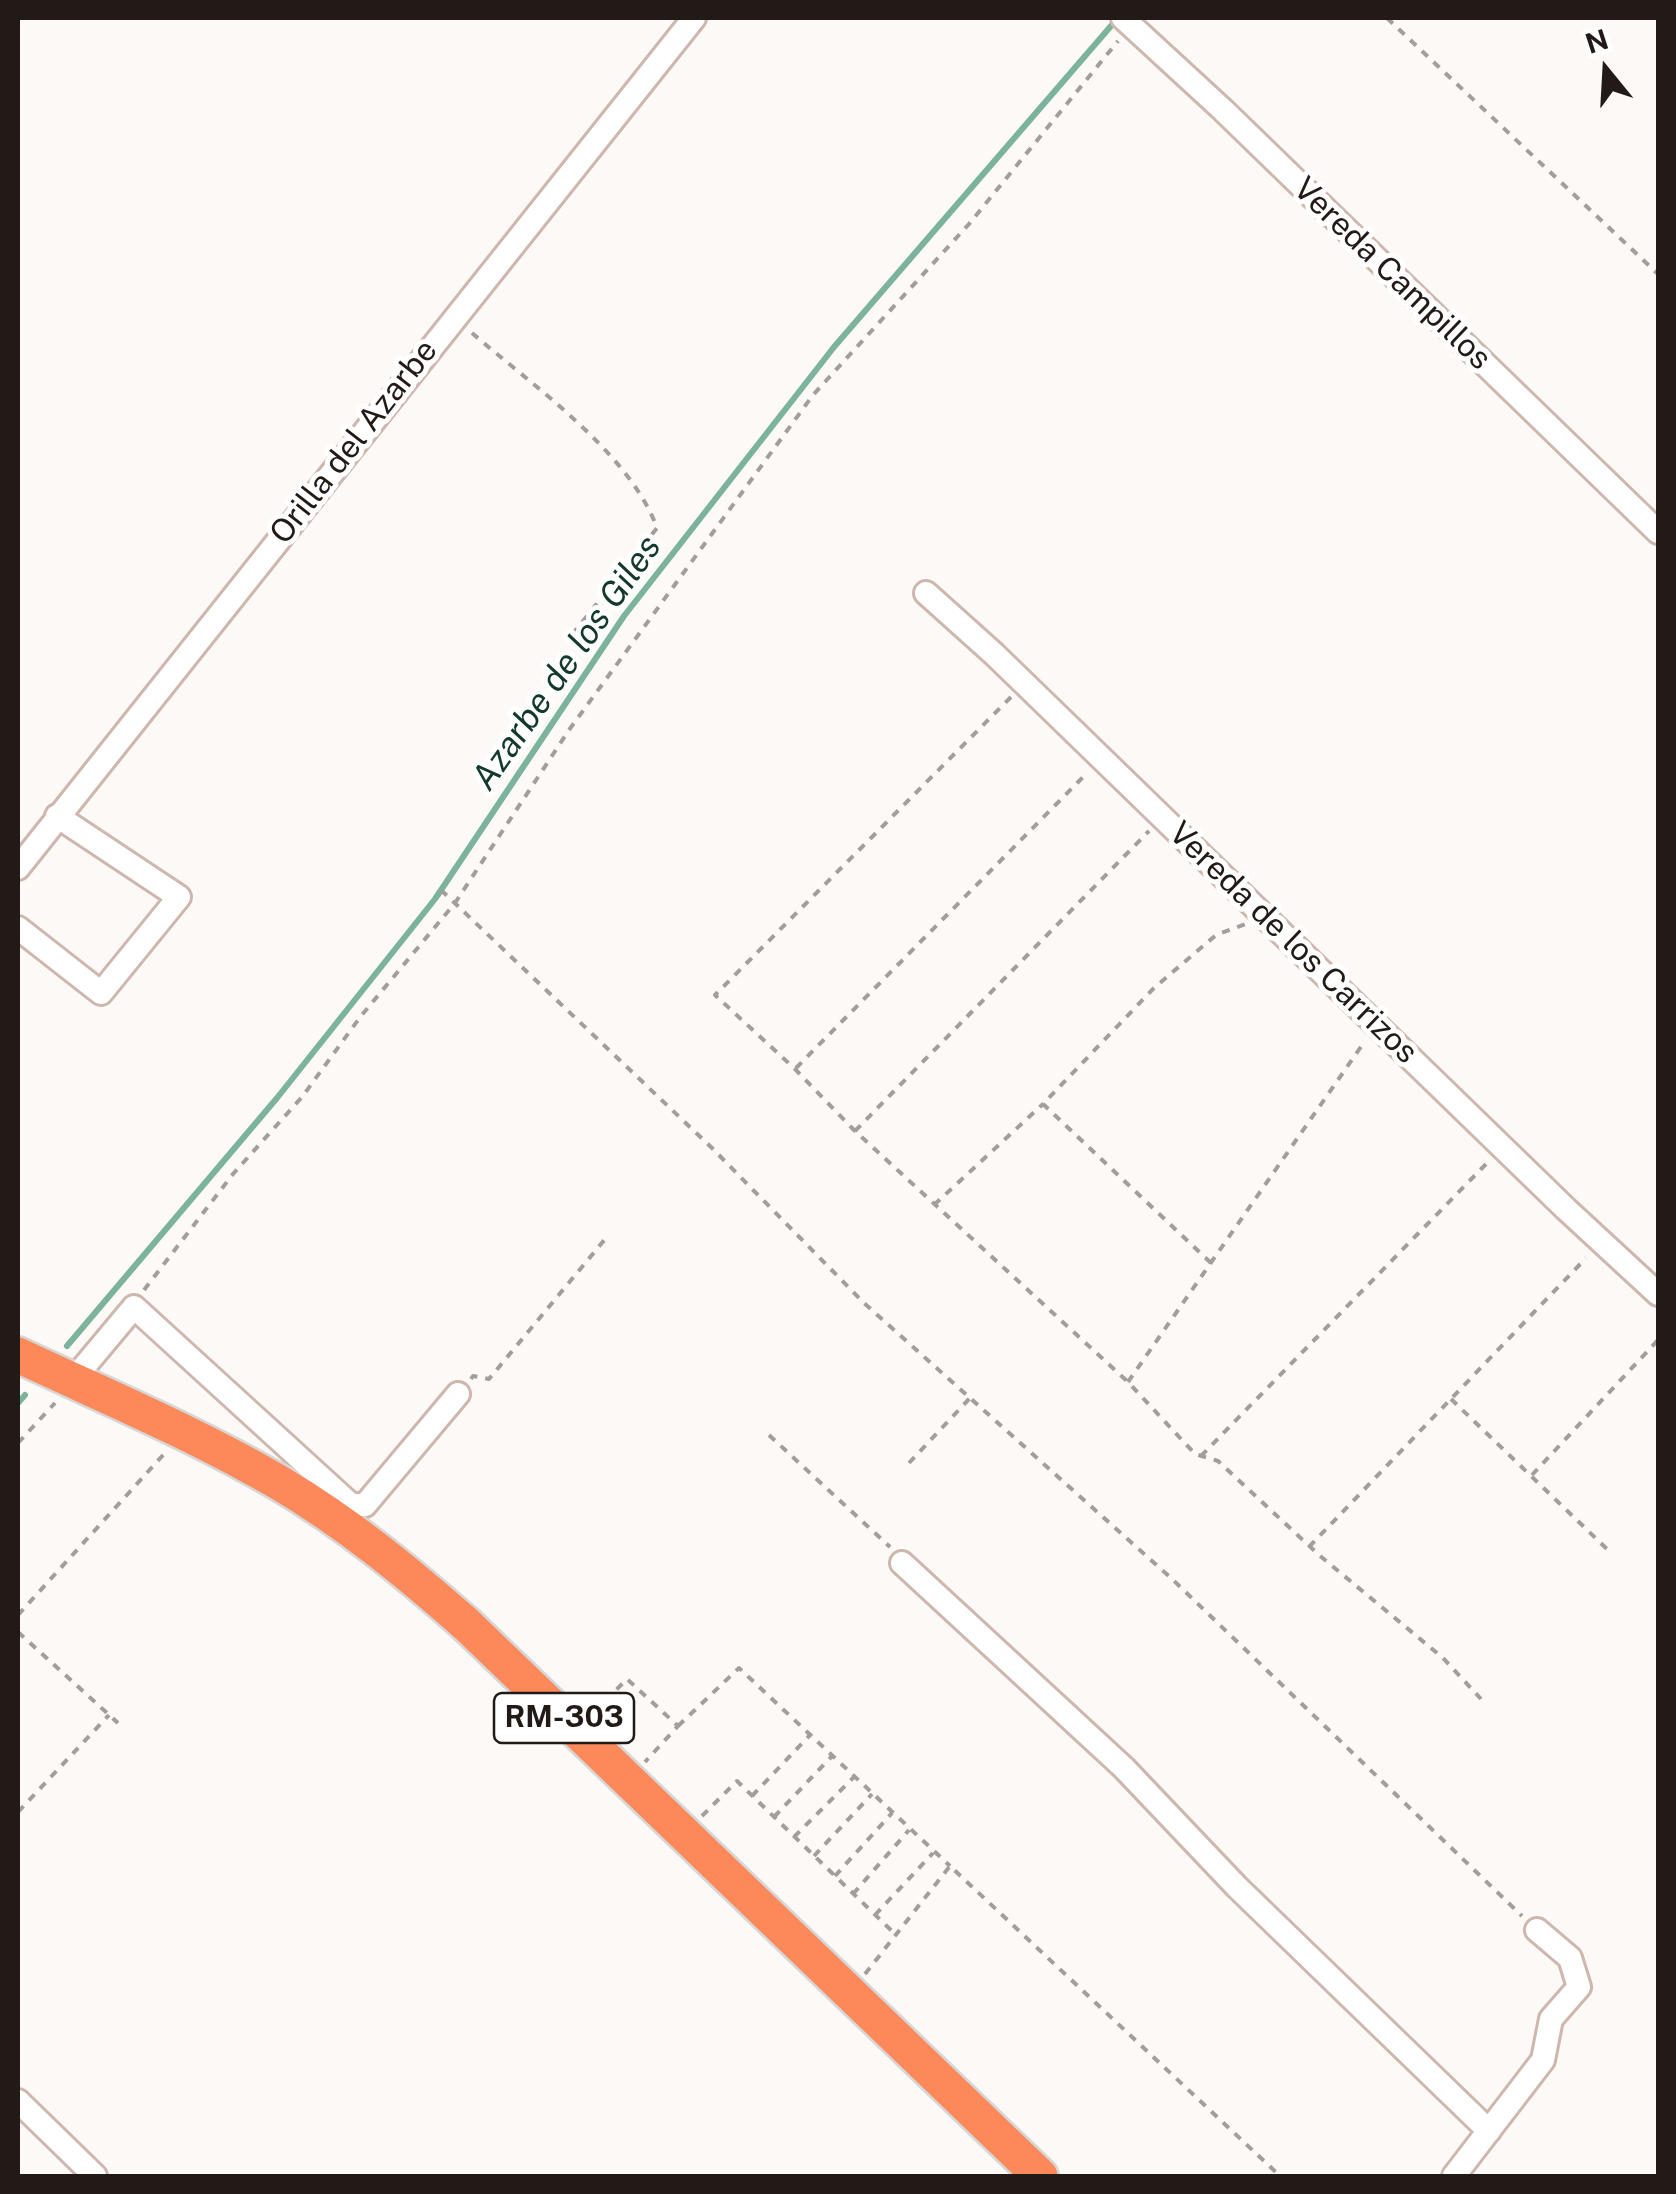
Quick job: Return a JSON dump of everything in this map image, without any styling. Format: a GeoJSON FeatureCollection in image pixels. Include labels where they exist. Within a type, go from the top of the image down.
{"type":"FeatureCollection","features":[{"type":"Feature","properties":{"kind":"highway","name":"RM-303"},"geometry":{"type":"LineString","coordinates":[[18,1355],[169,1424],[248,1466],[340,1522],[398,1565],[466,1624],[1040,2176]]}},
{"type":"Feature","properties":{"kind":"street","name":"Orilla del Azarbe"},"geometry":{"type":"LineString","coordinates":[[18,868],[694,18]]}},
{"type":"Feature","properties":{"kind":"street","name":"Vereda Campillos"},"geometry":{"type":"LineString","coordinates":[[1127,21],[1658,532]]}},
{"type":"Feature","properties":{"kind":"street","name":"Vereda de los Carrizos"},"geometry":{"type":"LineString","coordinates":[[926,594],[1025,684],[1658,1294]]}},
{"type":"Feature","properties":{"kind":"street"},"geometry":{"type":"LineString","coordinates":[[18,928],[101,993],[179,897],[57,816]]}},
{"type":"Feature","properties":{"kind":"street"},"geometry":{"type":"LineString","coordinates":[[73,1380],[134,1307],[351,1505],[365,1505],[458,1394]]}},
{"type":"Feature","properties":{"kind":"street"},"geometry":{"type":"LineString","coordinates":[[902,1563],[1124,1768],[1237,1887],[1489,2131]]}},
{"type":"Feature","properties":{"kind":"street"},"geometry":{"type":"LineString","coordinates":[[1454,2176],[1543,2060],[1551,2019],[1580,1987],[1570,1958],[1537,1930]]}},
{"type":"Feature","properties":{"kind":"street"},"geometry":{"type":"LineString","coordinates":[[18,2100],[95,2176]]}},
{"type":"Feature","properties":{"kind":"path"},"geometry":{"type":"LineString","coordinates":[[1387,18],[1658,274]]}},
{"type":"Feature","properties":{"kind":"path"},"geometry":{"type":"LineString","coordinates":[[134,1307],[153,1275],[233,1174],[302,1097],[361,1016],[455,903],[623,654],[814,395],[969,224],[1127,21]]}},
{"type":"Feature","properties":{"kind":"path"},"geometry":{"type":"LineString","coordinates":[[453,317],[604,448],[648,504],[657,528],[575,631]]}},
{"type":"Feature","properties":{"kind":"path"},"geometry":{"type":"LineString","coordinates":[[1025,684],[714,996],[855,1132],[1128,1382],[1194,1454],[1218,1461],[1309,1547],[1443,1658],[1481,1699]]}},
{"type":"Feature","properties":{"kind":"path"},"geometry":{"type":"LineString","coordinates":[[794,1069],[1102,758]]}},
{"type":"Feature","properties":{"kind":"path"},"geometry":{"type":"LineString","coordinates":[[855,1132],[1162,817]]}},
{"type":"Feature","properties":{"kind":"path"},"geometry":{"type":"LineString","coordinates":[[442,890],[712,1148],[864,1303],[1171,1578],[1537,1930]]}},
{"type":"Feature","properties":{"kind":"path"},"geometry":{"type":"LineString","coordinates":[[934,1204],[1043,1104],[1154,988],[1216,935],[1266,917]]}},
{"type":"Feature","properties":{"kind":"path"},"geometry":{"type":"LineString","coordinates":[[1128,1382],[1376,1025]]}},
{"type":"Feature","properties":{"kind":"path"},"geometry":{"type":"LineString","coordinates":[[1043,1104],[1211,1263]]}},
{"type":"Feature","properties":{"kind":"path"},"geometry":{"type":"LineString","coordinates":[[1200,1456],[1503,1147]]}},
{"type":"Feature","properties":{"kind":"path"},"geometry":{"type":"LineString","coordinates":[[458,1394],[473,1376],[489,1380],[606,1238]]}},
{"type":"Feature","properties":{"kind":"path"},"geometry":{"type":"LineString","coordinates":[[1309,1547],[1601,1242]]}},
{"type":"Feature","properties":{"kind":"path"},"geometry":{"type":"LineString","coordinates":[[1531,1476],[1658,1340]]}},
{"type":"Feature","properties":{"kind":"path"},"geometry":{"type":"LineString","coordinates":[[18,1443],[73,1380]]}},
{"type":"Feature","properties":{"kind":"path"},"geometry":{"type":"LineString","coordinates":[[908,1462],[970,1398]]}},
{"type":"Feature","properties":{"kind":"path"},"geometry":{"type":"LineString","coordinates":[[1451,1399],[1609,1551]]}},
{"type":"Feature","properties":{"kind":"path"},"geometry":{"type":"LineString","coordinates":[[769,1436],[890,1546],[888,1549],[902,1563]]}},
{"type":"Feature","properties":{"kind":"path"},"geometry":{"type":"LineString","coordinates":[[18,1615],[164,1454],[150,1446]]}},
{"type":"Feature","properties":{"kind":"path"},"geometry":{"type":"LineString","coordinates":[[18,1632],[118,1723]]}},
{"type":"Feature","properties":{"kind":"path"},"geometry":{"type":"LineString","coordinates":[[639,1768],[739,1668],[1280,2176]]}},
{"type":"Feature","properties":{"kind":"path"},"geometry":{"type":"LineString","coordinates":[[577,1730],[627,1679],[678,1726]]}},
{"type":"Feature","properties":{"kind":"path"},"geometry":{"type":"LineString","coordinates":[[18,1812],[109,1715]]}},
{"type":"Feature","properties":{"kind":"path"},"geometry":{"type":"LineString","coordinates":[[752,1796],[810,1736]]}},
{"type":"Feature","properties":{"kind":"path"},"geometry":{"type":"LineString","coordinates":[[774,1818],[832,1756]]}},
{"type":"Feature","properties":{"kind":"path"},"geometry":{"type":"LineString","coordinates":[[794,1837],[854,1776]]}},
{"type":"Feature","properties":{"kind":"path"},"geometry":{"type":"LineString","coordinates":[[684,1833],[736,1781],[896,1936]]}},
{"type":"Feature","properties":{"kind":"path"},"geometry":{"type":"LineString","coordinates":[[814,1856],[872,1794]]}},
{"type":"Feature","properties":{"kind":"path"},"geometry":{"type":"LineString","coordinates":[[835,1876],[893,1813]]}},
{"type":"Feature","properties":{"kind":"path"},"geometry":{"type":"LineString","coordinates":[[853,1894],[910,1829]]}},
{"type":"Feature","properties":{"kind":"path"},"geometry":{"type":"LineString","coordinates":[[875,1915],[934,1851]]}},
{"type":"Feature","properties":{"kind":"path"},"geometry":{"type":"LineString","coordinates":[[850,1993],[950,1866]]}},
{"type":"Feature","properties":{"kind":"waterway","name":"Azarbe de los Giles"},"geometry":{"type":"LineString","coordinates":[[67,1346],[277,1098],[435,899],[624,616],[834,347],[1117,19]]}},
{"type":"Feature","properties":{"kind":"waterway","name":"Azarbe de los Giles"},"geometry":{"type":"LineString","coordinates":[[18,1403],[25,1395]]}}]}
